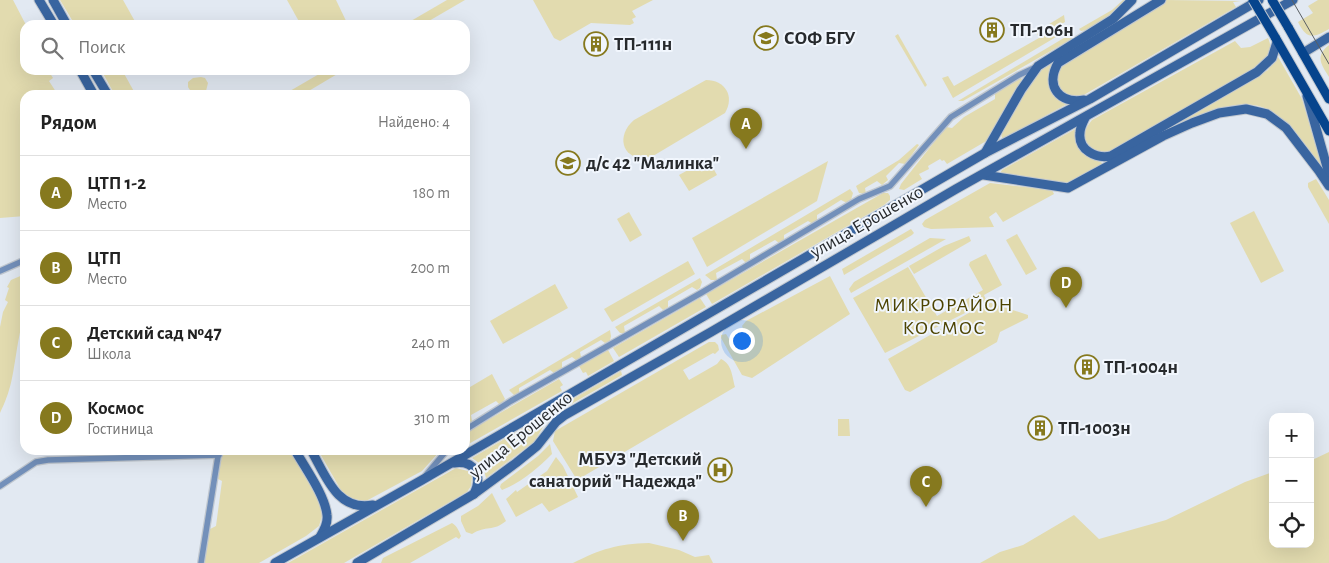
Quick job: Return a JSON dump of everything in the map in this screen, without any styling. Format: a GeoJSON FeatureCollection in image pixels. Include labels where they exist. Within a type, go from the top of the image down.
{"type":"FeatureCollection","features":[{"type":"Feature","properties":{"kind":"main road"},"geometry":{"type":"LineString","coordinates":[[39,0],[51,20]]}},
{"type":"Feature","properties":{"kind":"main road"},"geometry":{"type":"LineString","coordinates":[[53,0],[64,20]]}},
{"type":"Feature","properties":{"kind":"main road"},"geometry":{"type":"LineString","coordinates":[[985,153],[1021,90],[1038,66],[1113,19],[1132,0]]}},
{"type":"Feature","properties":{"kind":"main road"},"geometry":{"type":"LineString","coordinates":[[1090,99],[1072,100],[1058,94],[1052,80],[1053,72],[1058,63],[1161,0]]}},
{"type":"Feature","properties":{"kind":"main road"},"geometry":{"type":"LineString","coordinates":[[1253,0],[1329,131]]}},
{"type":"Feature","properties":{"kind":"main road","name":"улица Ерошенко"},"geometry":{"type":"LineString","coordinates":[[470,452],[985,153],[1090,99],[1259,0]]}},
{"type":"Feature","properties":{"kind":"main road"},"geometry":{"type":"LineString","coordinates":[[1272,0],[1329,99]]}},
{"type":"Feature","properties":{"kind":"main road","name":"улица Ерошенко"},"geometry":{"type":"LineString","coordinates":[[357,563],[474,494],[537,446],[556,422],[565,415],[956,189],[1293,0]]}},
{"type":"Feature","properties":{"kind":"main road"},"geometry":{"type":"LineString","coordinates":[[1303,53],[1329,37]]}},
{"type":"Feature","properties":{"kind":"main road"},"geometry":{"type":"LineString","coordinates":[[1085,118],[1080,133],[1080,143],[1087,151],[1093,154],[1104,157],[1111,156],[1257,72],[1272,58],[1276,40]]}},
{"type":"Feature","properties":{"kind":"main road"},"geometry":{"type":"LineString","coordinates":[[83,75],[91,90]]}},
{"type":"Feature","properties":{"kind":"main road"},"geometry":{"type":"LineString","coordinates":[[96,75],[105,90]]}},
{"type":"Feature","properties":{"kind":"main road"},"geometry":{"type":"LineString","coordinates":[[1304,88],[1329,174]]}},
{"type":"Feature","properties":{"kind":"main road"},"geometry":{"type":"LineString","coordinates":[[976,159],[984,175],[1068,188],[1163,136],[1192,123],[1219,113],[1246,109],[1266,114],[1286,128],[1329,186]]}},
{"type":"Feature","properties":{"kind":"main road"},"geometry":{"type":"LineString","coordinates":[[298,455],[325,504],[328,516],[326,527],[320,537]]}},
{"type":"Feature","properties":{"kind":"main road"},"geometry":{"type":"LineString","coordinates":[[314,455],[342,500],[352,504],[367,506],[378,504]]}},
{"type":"Feature","properties":{"kind":"main road","name":"улица Ерошенко"},"geometry":{"type":"LineString","coordinates":[[275,563],[466,455]]}},
{"type":"Feature","properties":{"kind":"main road","name":"улица Ерошенко"},"geometry":{"type":"LineString","coordinates":[[450,464],[460,462],[468,464],[475,469],[478,481],[474,494]]}},
{"type":"Feature","properties":{"kind":"street","name":"улица Ерошенко"},"geometry":{"type":"LineString","coordinates":[[470,427],[859,199],[890,186],[951,117],[1038,66]]}},
{"type":"Feature","properties":{"kind":"street"},"geometry":{"type":"LineString","coordinates":[[0,271],[20,262]]}},
{"type":"Feature","properties":{"kind":"street"},"geometry":{"type":"LineString","coordinates":[[0,486],[36,462],[170,455]]}},
{"type":"Feature","properties":{"kind":"street"},"geometry":{"type":"LineString","coordinates":[[201,563],[219,455]]}},
{"type":"Feature","properties":{"kind":"street","name":"улица Ерошенко"},"geometry":{"type":"LineString","coordinates":[[422,480],[443,455]]}},
{"type":"Feature","properties":{"kind":"shaded area"},"geometry":{"type":"Polygon","coordinates":[[[0,0],[13,0],[23,20],[20,20],[20,75],[51,75],[53,78],[49,81],[55,90],[20,90],[20,216],[0,218],[0,0]]]}},
{"type":"Feature","properties":{"kind":"shaded area"},"geometry":{"type":"Polygon","coordinates":[[[60,0],[123,0],[134,20],[72,20],[60,0]]]}},
{"type":"Feature","properties":{"kind":"shaded area"},"geometry":{"type":"Polygon","coordinates":[[[287,0],[336,0],[346,20],[298,20],[287,0]]]}},
{"type":"Feature","properties":{"kind":"shaded area"},"geometry":{"type":"Polygon","coordinates":[[[447,0],[465,0],[431,20],[413,20],[447,0]]]}},
{"type":"Feature","properties":{"kind":"shaded area"},"geometry":{"type":"Polygon","coordinates":[[[533,0],[653,0],[632,11],[636,17],[632,19],[634,23],[630,25],[591,23],[560,41],[554,38],[533,0]]]}},
{"type":"Feature","properties":{"kind":"shaded area"},"geometry":{"type":"Polygon","coordinates":[[[1123,0],[1128,0],[1099,23],[1087,30],[1081,31],[1079,29],[1112,10],[1123,0]]]}},
{"type":"Feature","properties":{"kind":"shaded area"},"geometry":{"type":"Polygon","coordinates":[[[1166,0],[1241,1],[1233,2],[1236,7],[1082,96],[1068,97],[1056,86],[1058,68],[1071,57],[1166,0]]]}},
{"type":"Feature","properties":{"kind":"shaded area"},"geometry":{"type":"Polygon","coordinates":[[[1318,0],[1329,0],[1329,29],[1311,36],[1304,32],[1298,22],[1313,13],[1308,6],[1318,0]]]}},
{"type":"Feature","properties":{"kind":"shaded area"},"geometry":{"type":"Polygon","coordinates":[[[1064,15],[1065,22],[1053,29],[1056,37],[953,98],[942,78],[948,76],[954,86],[1039,38],[1036,32],[1064,15]]]}},
{"type":"Feature","properties":{"kind":"shaded area"},"geometry":{"type":"Polygon","coordinates":[[[1074,32],[1074,36],[1070,40],[963,101],[958,101],[1074,32]]]}},
{"type":"Feature","properties":{"kind":"shaded area"},"geometry":{"type":"Polygon","coordinates":[[[898,34],[927,85],[925,87],[895,36],[898,34]]]}},
{"type":"Feature","properties":{"kind":"shaded area"},"geometry":{"type":"Polygon","coordinates":[[[1268,38],[1270,51],[1258,67],[1107,154],[1093,150],[1085,143],[1083,139],[1084,133],[1092,120],[1235,41],[1241,48],[1250,47],[1268,38]]]}},
{"type":"Feature","properties":{"kind":"shaded area"},"geometry":{"type":"Polygon","coordinates":[[[1329,45],[1329,77],[1322,64],[1321,57],[1329,45]]]}},
{"type":"Feature","properties":{"kind":"shaded area"},"geometry":{"type":"Polygon","coordinates":[[[1277,55],[1302,99],[1323,169],[1285,122],[1269,110],[1257,106],[1228,106],[1213,110],[1159,133],[1268,70],[1277,55]]]}},
{"type":"Feature","properties":{"kind":"shaded area"},"geometry":{"type":"Polygon","coordinates":[[[1053,60],[1055,61],[1049,75],[1049,87],[1056,97],[1069,103],[1002,139],[1001,133],[1023,93],[1036,75],[1053,60]]]}},
{"type":"Feature","properties":{"kind":"shaded area"},"geometry":{"type":"Polygon","coordinates":[[[104,75],[125,75],[133,90],[112,90],[104,75]]]}},
{"type":"Feature","properties":{"kind":"shaded area"},"geometry":{"type":"Polygon","coordinates":[[[317,75],[336,75],[310,90],[292,90],[317,75]]]}},
{"type":"Feature","properties":{"kind":"shaded area"},"geometry":{"type":"Polygon","coordinates":[[[1021,77],[1022,80],[988,140],[947,164],[944,160],[940,159],[928,166],[929,169],[919,174],[922,179],[904,190],[899,189],[946,127],[952,128],[964,117],[995,99],[995,93],[1021,77]]]}},
{"type":"Feature","properties":{"kind":"shaded area"},"geometry":{"type":"Polygon","coordinates":[[[193,78],[205,78],[208,83],[206,90],[190,90],[188,82],[193,78]]]}},
{"type":"Feature","properties":{"kind":"shaded area"},"geometry":{"type":"Polygon","coordinates":[[[706,80],[718,83],[726,90],[729,101],[725,113],[653,156],[635,157],[629,153],[623,142],[624,134],[634,120],[706,80]]]}},
{"type":"Feature","properties":{"kind":"shaded area"},"geometry":{"type":"Polygon","coordinates":[[[1077,128],[1078,142],[1083,151],[1104,164],[1070,184],[1000,173],[1002,170],[1077,128]]]}},
{"type":"Feature","properties":{"kind":"shaded area"},"geometry":{"type":"Polygon","coordinates":[[[917,144],[919,145],[905,164],[899,163],[886,176],[888,180],[882,185],[877,181],[865,188],[866,194],[859,193],[856,186],[899,160],[917,144]]]}},
{"type":"Feature","properties":{"kind":"shaded area"},"geometry":{"type":"Polygon","coordinates":[[[708,159],[717,175],[689,191],[679,175],[708,159]]]}},
{"type":"Feature","properties":{"kind":"shaded area"},"geometry":{"type":"Polygon","coordinates":[[[828,161],[817,201],[707,267],[692,238],[828,161]]]}},
{"type":"Feature","properties":{"kind":"shaded area"},"geometry":{"type":"Polygon","coordinates":[[[1316,179],[1329,200],[1329,224],[1308,187],[1308,183],[1316,179]]]}},
{"type":"Feature","properties":{"kind":"shaded area"},"geometry":{"type":"Polygon","coordinates":[[[990,183],[1052,190],[1054,194],[1003,222],[996,212],[989,217],[994,227],[931,229],[924,227],[922,224],[925,220],[990,183]]]}},
{"type":"Feature","properties":{"kind":"shaded area"},"geometry":{"type":"Polygon","coordinates":[[[850,189],[853,193],[851,200],[847,203],[841,200],[817,215],[817,221],[813,224],[808,221],[784,235],[784,241],[779,243],[775,240],[750,254],[750,260],[746,263],[742,259],[716,273],[717,280],[711,280],[705,275],[850,189]]]}},
{"type":"Feature","properties":{"kind":"shaded area"},"geometry":{"type":"Polygon","coordinates":[[[883,193],[888,193],[890,196],[890,200],[884,205],[712,304],[706,294],[883,193]]]}},
{"type":"Feature","properties":{"kind":"shaded area"},"geometry":{"type":"Polygon","coordinates":[[[1254,211],[1284,271],[1261,283],[1230,223],[1254,211]]]}},
{"type":"Feature","properties":{"kind":"shaded area"},"geometry":{"type":"Polygon","coordinates":[[[629,212],[642,235],[630,242],[617,219],[629,212]]]}},
{"type":"Feature","properties":{"kind":"shaded area"},"geometry":{"type":"Polygon","coordinates":[[[911,229],[914,233],[912,235],[844,275],[842,269],[911,229]]]}},
{"type":"Feature","properties":{"kind":"shaded area"},"geometry":{"type":"Polygon","coordinates":[[[1017,234],[1037,269],[1026,275],[1006,240],[1017,234]]]}},
{"type":"Feature","properties":{"kind":"shaded area"},"geometry":{"type":"Polygon","coordinates":[[[969,236],[971,241],[914,274],[909,266],[944,246],[969,236]]]}},
{"type":"Feature","properties":{"kind":"shaded area"},"geometry":{"type":"Polygon","coordinates":[[[930,238],[946,239],[851,293],[849,289],[854,282],[930,238]]]}},
{"type":"Feature","properties":{"kind":"shaded area"},"geometry":{"type":"Polygon","coordinates":[[[986,254],[1002,285],[984,295],[987,302],[885,353],[853,298],[908,267],[937,316],[983,290],[969,265],[970,262],[986,254]]]}},
{"type":"Feature","properties":{"kind":"shaded area"},"geometry":{"type":"Polygon","coordinates":[[[688,261],[695,274],[612,322],[604,309],[688,261]]]}},
{"type":"Feature","properties":{"kind":"shaded area"},"geometry":{"type":"Polygon","coordinates":[[[20,276],[20,330],[9,391],[0,413],[0,327],[3,312],[8,302],[5,300],[9,288],[7,287],[11,280],[20,276]]]}},
{"type":"Feature","properties":{"kind":"shaded area"},"geometry":{"type":"Polygon","coordinates":[[[830,276],[850,314],[752,378],[742,375],[721,335],[726,334],[729,339],[744,331],[742,326],[746,321],[830,276]]]}},
{"type":"Feature","properties":{"kind":"shaded area"},"geometry":{"type":"Polygon","coordinates":[[[700,278],[702,282],[700,288],[697,290],[692,287],[668,301],[668,307],[663,310],[659,306],[624,326],[625,333],[620,333],[615,327],[700,278]]]}},
{"type":"Feature","properties":{"kind":"shaded area"},"geometry":{"type":"Polygon","coordinates":[[[555,284],[568,308],[503,344],[490,321],[555,284]]]}},
{"type":"Feature","properties":{"kind":"shaded area"},"geometry":{"type":"Polygon","coordinates":[[[700,298],[706,307],[619,357],[613,348],[700,298]]]}},
{"type":"Feature","properties":{"kind":"shaded area"},"geometry":{"type":"Polygon","coordinates":[[[988,302],[1028,315],[1028,318],[1000,332],[997,342],[910,392],[905,390],[888,359],[988,302]]]}},
{"type":"Feature","properties":{"kind":"shaded area"},"geometry":{"type":"Polygon","coordinates":[[[610,330],[610,341],[605,343],[601,340],[580,352],[581,357],[576,360],[572,357],[562,362],[562,368],[554,373],[550,370],[519,388],[519,394],[515,396],[509,390],[610,330]]]}},
{"type":"Feature","properties":{"kind":"shaded area"},"geometry":{"type":"Polygon","coordinates":[[[709,342],[715,342],[719,350],[715,354],[713,353],[683,370],[689,380],[717,364],[721,359],[729,367],[735,387],[577,480],[553,441],[555,431],[709,342]]]}},
{"type":"Feature","properties":{"kind":"shaded area"},"geometry":{"type":"Polygon","coordinates":[[[608,350],[614,361],[588,376],[586,372],[583,373],[579,366],[608,350]]]}},
{"type":"Feature","properties":{"kind":"shaded area"},"geometry":{"type":"Polygon","coordinates":[[[621,371],[622,375],[554,414],[548,419],[534,442],[486,478],[483,466],[472,458],[621,371]]]}},
{"type":"Feature","properties":{"kind":"shaded area"},"geometry":{"type":"Polygon","coordinates":[[[492,374],[505,399],[500,405],[496,401],[471,415],[472,421],[470,422],[470,387],[492,374]]]}},
{"type":"Feature","properties":{"kind":"shaded area"},"geometry":{"type":"Polygon","coordinates":[[[559,379],[563,385],[560,387],[562,391],[470,443],[470,431],[559,379]]]}},
{"type":"Feature","properties":{"kind":"shaded area"},"geometry":{"type":"Polygon","coordinates":[[[838,419],[849,419],[850,436],[838,436],[838,419]]]}},
{"type":"Feature","properties":{"kind":"shaded area"},"geometry":{"type":"Polygon","coordinates":[[[550,444],[552,454],[547,459],[522,479],[502,490],[501,484],[538,456],[550,444]]]}},
{"type":"Feature","properties":{"kind":"shaded area"},"geometry":{"type":"Polygon","coordinates":[[[1329,452],[1329,563],[980,563],[1000,552],[1023,545],[1074,515],[1099,539],[1166,520],[1245,482],[1269,473],[1269,548],[1314,548],[1314,459],[1329,452]]]}},
{"type":"Feature","properties":{"kind":"shaded area"},"geometry":{"type":"Polygon","coordinates":[[[222,455],[293,455],[321,504],[322,516],[319,526],[306,536],[259,563],[204,563],[210,529],[216,526],[222,481],[218,479],[222,455]]]}},
{"type":"Feature","properties":{"kind":"shaded area"},"geometry":{"type":"Polygon","coordinates":[[[321,455],[436,455],[422,471],[366,501],[353,499],[342,492],[321,455]]]}},
{"type":"Feature","properties":{"kind":"shaded area"},"geometry":{"type":"Polygon","coordinates":[[[556,457],[563,466],[578,497],[549,512],[542,503],[516,517],[506,499],[516,490],[517,492],[547,471],[556,457]]]}},
{"type":"Feature","properties":{"kind":"shaded area"},"geometry":{"type":"Polygon","coordinates":[[[456,468],[468,471],[472,476],[471,486],[467,492],[344,563],[288,563],[456,468]]]}},
{"type":"Feature","properties":{"kind":"shaded area"},"geometry":{"type":"Polygon","coordinates":[[[492,493],[506,521],[472,534],[466,532],[461,516],[478,506],[492,493]]]}},
{"type":"Feature","properties":{"kind":"shaded area"},"geometry":{"type":"Polygon","coordinates":[[[452,523],[457,527],[461,536],[459,539],[456,537],[410,563],[381,563],[383,558],[452,523]]]}},
{"type":"Feature","properties":{"kind":"shaded area"},"geometry":{"type":"Polygon","coordinates":[[[649,543],[679,550],[695,557],[709,555],[713,563],[573,563],[610,548],[649,543]]]}},
{"type":"Feature","properties":{"kind":"tram line"},"geometry":{"type":"LineString","coordinates":[[1292,0],[1329,64]]}},
{"type":"Feature","properties":{"kind":"place","name":"ТП-106н"},"geometry":{"type":"Point","coordinates":[992,30]}},
{"type":"Feature","properties":{"kind":"place","name":"СОФ БГУ"},"geometry":{"type":"Point","coordinates":[766,38]}},
{"type":"Feature","properties":{"kind":"place","name":"ТП-111н"},"geometry":{"type":"Point","coordinates":[596,44]}},
{"type":"Feature","properties":{"kind":"place","name":"ЦТП 1-2"},"geometry":{"type":"Point","coordinates":[746,149]}},
{"type":"Feature","properties":{"kind":"place","name":"д/с 42 \"Малинка\""},"geometry":{"type":"Point","coordinates":[568,163]}},
{"type":"Feature","properties":{"kind":"place","name":"Космос"},"geometry":{"type":"Point","coordinates":[1066,308]}},
{"type":"Feature","properties":{"kind":"place","name":"ТП-1004н"},"geometry":{"type":"Point","coordinates":[1087,367]}},
{"type":"Feature","properties":{"kind":"place","name":"ТП-1003н"},"geometry":{"type":"Point","coordinates":[1040,428]}},
{"type":"Feature","properties":{"kind":"place","name":"МБУЗ \"Детский санаторий \"Надежда\""},"geometry":{"type":"Point","coordinates":[720,470]}},
{"type":"Feature","properties":{"kind":"place","name":"Детский сад №47"},"geometry":{"type":"Point","coordinates":[926,507]}},
{"type":"Feature","properties":{"kind":"place","name":"ЦТП"},"geometry":{"type":"Point","coordinates":[683,541]}},
{"type":"Feature","properties":{"kind":"district","name":"МИКРОРАЙОН КОСМОС"},"geometry":{"type":"Point","coordinates":[944,316]}}]}
